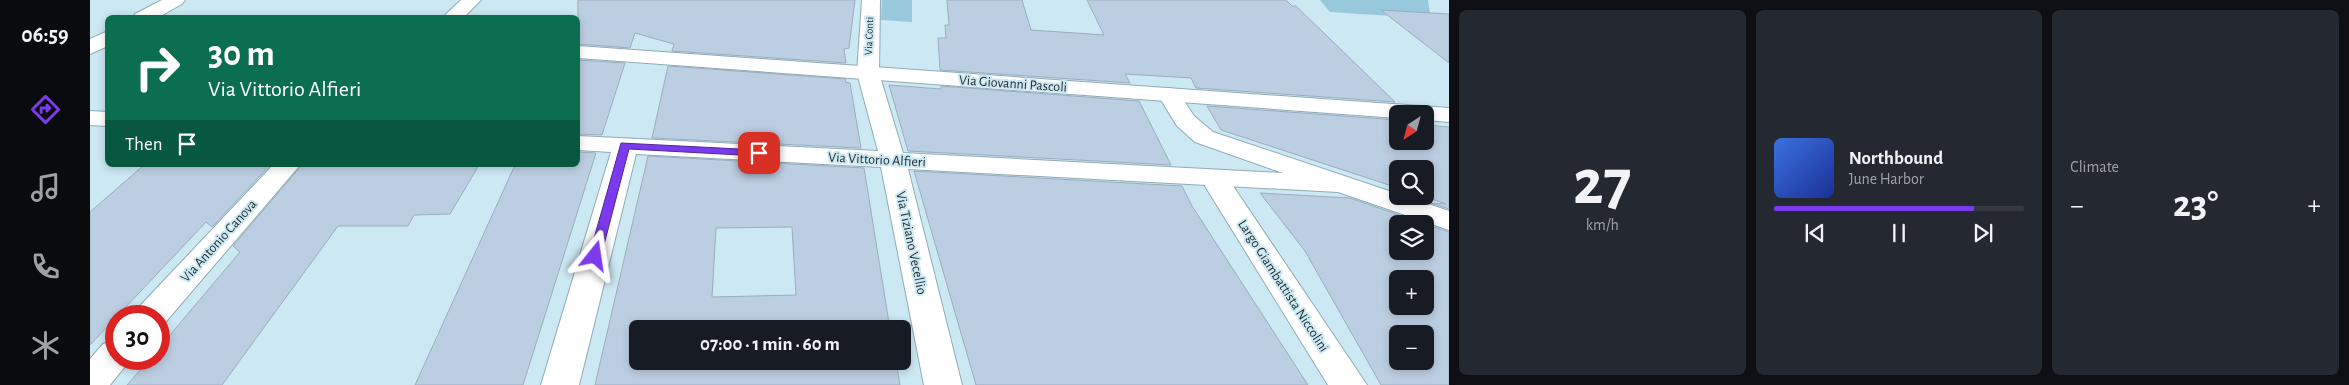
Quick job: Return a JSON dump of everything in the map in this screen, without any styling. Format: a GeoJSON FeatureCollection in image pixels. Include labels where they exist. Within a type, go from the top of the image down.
{"type":"FeatureCollection","features":[{"type":"Feature","properties":{"kind":"street"},"geometry":{"type":"LineString","coordinates":[[148,15],[176,0]]}},
{"type":"Feature","properties":{"kind":"street"},"geometry":{"type":"LineString","coordinates":[[454,15],[472,0]]}},
{"type":"Feature","properties":{"kind":"street","name":"Via Conti"},"geometry":{"type":"LineString","coordinates":[[868,73],[870,0]]}},
{"type":"Feature","properties":{"kind":"street","name":"Via Giovanni Pascoli"},"geometry":{"type":"LineString","coordinates":[[580,52],[1449,115]]}},
{"type":"Feature","properties":{"kind":"street","name":"Via Tiziano Vecellio"},"geometry":{"type":"LineString","coordinates":[[868,73],[893,161],[943,385]]}},
{"type":"Feature","properties":{"kind":"street"},"geometry":{"type":"LineString","coordinates":[[1169,95],[1184,121],[1204,137],[1449,221]]}},
{"type":"Feature","properties":{"kind":"street"},"geometry":{"type":"LineString","coordinates":[[90,118],[105,119]]}},
{"type":"Feature","properties":{"kind":"street","name":"Via Vittorio Alfieri"},"geometry":{"type":"LineString","coordinates":[[580,143],[1338,184]]}},
{"type":"Feature","properties":{"kind":"street"},"geometry":{"type":"LineString","coordinates":[[560,385],[625,146]]}},
{"type":"Feature","properties":{"kind":"street","name":"Via Antonio Canova"},"geometry":{"type":"LineString","coordinates":[[160,305],[285,167]]}},
{"type":"Feature","properties":{"kind":"street","name":"Largo Giambattista Niccolini"},"geometry":{"type":"LineString","coordinates":[[1219,186],[1348,385]]}},
{"type":"Feature","properties":{"kind":"street"},"geometry":{"type":"LineString","coordinates":[[90,384],[105,367]]}},
{"type":"Feature","properties":{"kind":"shaded area"},"geometry":{"type":"Polygon","coordinates":[[[882,0],[912,0],[912,22],[881,20],[882,0]]]}},
{"type":"Feature","properties":{"kind":"shaded area"},"geometry":{"type":"Polygon","coordinates":[[[1320,0],[1428,0],[1430,13],[1392,16],[1330,12],[1320,0]]]}},
{"type":"Feature","properties":{"kind":"building"},"geometry":{"type":"Polygon","coordinates":[[[578,0],[855,0],[849,48],[844,49],[846,63],[672,51],[674,44],[635,33],[630,48],[580,44],[580,15],[578,15],[578,0]]]}},
{"type":"Feature","properties":{"kind":"building"},"geometry":{"type":"Polygon","coordinates":[[[947,0],[1022,0],[1031,30],[1104,35],[1087,0],[1286,0],[1292,6],[1296,6],[1395,102],[1196,88],[1191,78],[1125,74],[1130,83],[940,70],[938,38],[946,38],[945,25],[949,25],[947,0]]]}},
{"type":"Feature","properties":{"kind":"building"},"geometry":{"type":"Polygon","coordinates":[[[1381,10],[1449,14],[1449,63],[1381,10]]]}},
{"type":"Feature","properties":{"kind":"building"},"geometry":{"type":"Polygon","coordinates":[[[580,60],[625,63],[602,135],[580,134],[580,60]]]}},
{"type":"Feature","properties":{"kind":"building"},"geometry":{"type":"Polygon","coordinates":[[[668,66],[846,79],[845,82],[850,83],[861,148],[652,138],[668,66]]]}},
{"type":"Feature","properties":{"kind":"building"},"geometry":{"type":"Polygon","coordinates":[[[889,85],[941,89],[941,86],[1139,101],[1171,165],[908,151],[889,85]]]}},
{"type":"Feature","properties":{"kind":"building"},"geometry":{"type":"Polygon","coordinates":[[[1207,106],[1389,119],[1389,150],[1434,150],[1434,126],[1449,127],[1449,209],[1434,204],[1446,204],[1434,200],[1434,160],[1389,160],[1389,185],[1221,130],[1207,106]]]}},
{"type":"Feature","properties":{"kind":"building"},"geometry":{"type":"Polygon","coordinates":[[[580,152],[596,153],[523,385],[415,385],[514,167],[580,167],[580,152]]]}},
{"type":"Feature","properties":{"kind":"building"},"geometry":{"type":"Polygon","coordinates":[[[648,156],[864,168],[889,320],[629,320],[629,370],[898,370],[900,385],[595,385],[648,156]],[[792,227],[716,228],[712,297],[796,295],[792,227]]]}},
{"type":"Feature","properties":{"kind":"building"},"geometry":{"type":"Polygon","coordinates":[[[142,167],[268,167],[212,227],[206,222],[128,305],[105,305],[105,329],[90,345],[90,212],[142,167]]]}},
{"type":"Feature","properties":{"kind":"building"},"geometry":{"type":"Polygon","coordinates":[[[300,167],[478,167],[450,214],[414,215],[408,226],[338,226],[222,385],[127,385],[140,370],[170,370],[170,335],[240,252],[233,246],[300,167]]]}},
{"type":"Feature","properties":{"kind":"building"},"geometry":{"type":"Polygon","coordinates":[[[914,171],[1182,186],[1192,206],[1308,385],[976,385],[914,171]]]}},
{"type":"Feature","properties":{"kind":"building"},"geometry":{"type":"Polygon","coordinates":[[[1260,193],[1350,198],[1400,215],[1389,215],[1389,260],[1434,260],[1434,227],[1449,232],[1449,385],[1381,385],[1305,251],[1260,193]]]}},
{"type":"Feature","properties":{"kind":"route"},"geometry":{"type":"LineString","coordinates":[[595,256],[625,146],[759,153]]}}]}
